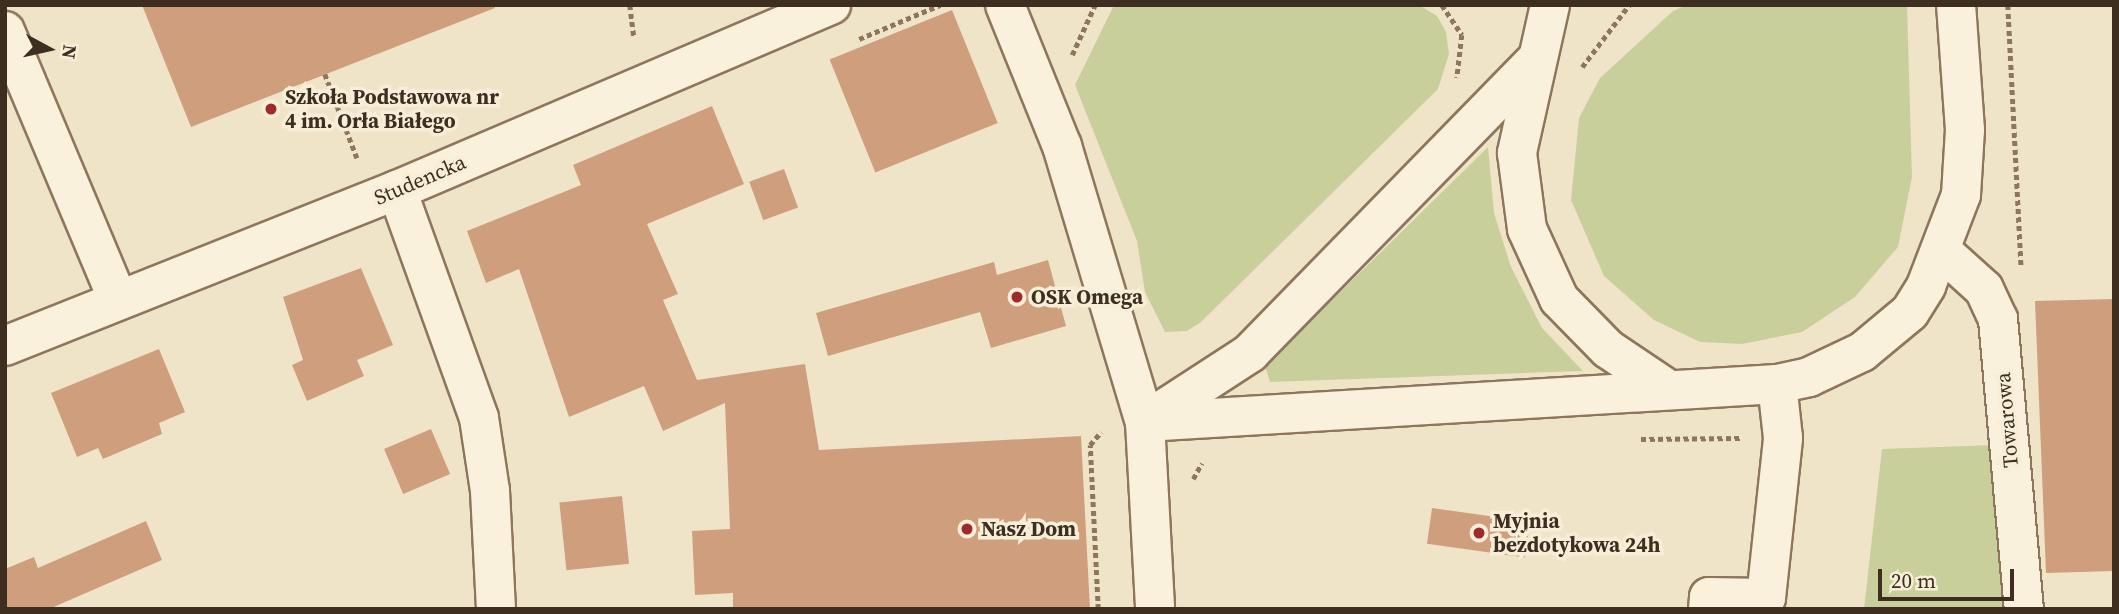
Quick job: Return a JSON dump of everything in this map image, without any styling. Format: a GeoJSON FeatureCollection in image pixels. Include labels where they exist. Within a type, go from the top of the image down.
{"type":"FeatureCollection","features":[{"type":"Feature","properties":{"kind":"street","name":"Studencka"},"geometry":{"type":"LineString","coordinates":[[5,346],[117,298],[397,190],[831,5]]}},
{"type":"Feature","properties":{"kind":"street"},"geometry":{"type":"LineString","coordinates":[[1005,5],[1062,146],[1145,422],[1155,609]]}},
{"type":"Feature","properties":{"kind":"street"},"geometry":{"type":"LineString","coordinates":[[1550,5],[1517,153],[1527,229],[1559,299],[1608,349],[1666,388]]}},
{"type":"Feature","properties":{"kind":"street"},"geometry":{"type":"LineString","coordinates":[[1145,422],[1666,388],[1777,384],[1831,368],[1889,334],[1910,313],[1943,253],[1961,195],[1964,166],[1956,5]]}},
{"type":"Feature","properties":{"kind":"street"},"geometry":{"type":"LineString","coordinates":[[5,32],[117,298]]}},
{"type":"Feature","properties":{"kind":"street"},"geometry":{"type":"LineString","coordinates":[[1145,422],[1251,353],[1536,60]]}},
{"type":"Feature","properties":{"kind":"street"},"geometry":{"type":"LineString","coordinates":[[397,190],[479,418],[491,491],[496,609]]}},
{"type":"Feature","properties":{"kind":"street","name":"Towarowa"},"geometry":{"type":"LineString","coordinates":[[1943,253],[1984,289],[1998,319],[2024,609]]}},
{"type":"Feature","properties":{"kind":"street"},"geometry":{"type":"LineString","coordinates":[[1708,609],[1709,597],[1766,598],[1783,438],[1777,384]]}},
{"type":"Feature","properties":{"kind":"path"},"geometry":{"type":"LineString","coordinates":[[630,5],[634,37]]}},
{"type":"Feature","properties":{"kind":"path"},"geometry":{"type":"LineString","coordinates":[[857,40],[940,5]]}},
{"type":"Feature","properties":{"kind":"path"},"geometry":{"type":"LineString","coordinates":[[1067,66],[1095,5]]}},
{"type":"Feature","properties":{"kind":"path"},"geometry":{"type":"LineString","coordinates":[[1442,5],[1462,35],[1454,93]]}},
{"type":"Feature","properties":{"kind":"path"},"geometry":{"type":"LineString","coordinates":[[1576,76],[1629,5]]}},
{"type":"Feature","properties":{"kind":"path"},"geometry":{"type":"LineString","coordinates":[[2008,5],[2022,280]]}},
{"type":"Feature","properties":{"kind":"path"},"geometry":{"type":"LineString","coordinates":[[325,74],[355,154]]}},
{"type":"Feature","properties":{"kind":"path"},"geometry":{"type":"LineString","coordinates":[[1098,609],[1090,445],[1107,425]]}},
{"type":"Feature","properties":{"kind":"path"},"geometry":{"type":"LineString","coordinates":[[1631,439],[1783,438]]}},
{"type":"Feature","properties":{"kind":"path"},"geometry":{"type":"LineString","coordinates":[[1190,486],[1198,467],[1210,457]]}},
{"type":"Feature","properties":{"kind":"green space"},"geometry":{"type":"Polygon","coordinates":[[[1114,5],[1419,5],[1437,16],[1446,32],[1449,54],[1438,89],[1201,322],[1187,331],[1165,332],[1145,292],[1137,241],[1075,85],[1114,5]]]}},
{"type":"Feature","properties":{"kind":"green space"},"geometry":{"type":"Polygon","coordinates":[[[1687,5],[1907,5],[1912,177],[1898,247],[1855,297],[1802,332],[1742,344],[1700,342],[1654,320],[1604,276],[1571,200],[1579,118],[1600,78],[1673,11],[1687,5]]]}},
{"type":"Feature","properties":{"kind":"green space"},"geometry":{"type":"Polygon","coordinates":[[[1488,147],[1494,213],[1511,267],[1542,328],[1583,371],[1270,382],[1265,366],[1488,147]]]}},
{"type":"Feature","properties":{"kind":"green space"},"geometry":{"type":"Polygon","coordinates":[[[1995,445],[2008,609],[1864,609],[1882,449],[1995,445]]]}},
{"type":"Feature","properties":{"kind":"building"},"geometry":{"type":"Polygon","coordinates":[[[142,5],[494,5],[495,8],[191,127],[142,5]]]}},
{"type":"Feature","properties":{"kind":"building"},"geometry":{"type":"Polygon","coordinates":[[[952,10],[998,123],[875,173],[830,59],[952,10]]]}},
{"type":"Feature","properties":{"kind":"building"},"geometry":{"type":"Polygon","coordinates":[[[712,106],[744,184],[647,224],[678,294],[663,300],[697,380],[805,364],[819,450],[1081,436],[1090,609],[733,609],[733,593],[695,595],[692,531],[730,529],[725,403],[663,431],[644,386],[569,417],[519,269],[486,283],[467,231],[581,185],[573,165],[712,106]]]}},
{"type":"Feature","properties":{"kind":"building"},"geometry":{"type":"Polygon","coordinates":[[[784,169],[798,208],[763,220],[749,182],[784,169]]]}},
{"type":"Feature","properties":{"kind":"building"},"geometry":{"type":"Polygon","coordinates":[[[1048,260],[1066,326],[991,348],[980,312],[828,356],[816,313],[994,262],[997,275],[1048,260]]]}},
{"type":"Feature","properties":{"kind":"building"},"geometry":{"type":"Polygon","coordinates":[[[361,268],[393,345],[357,360],[364,376],[307,401],[292,365],[303,360],[283,297],[361,268]]]}},
{"type":"Feature","properties":{"kind":"building"},"geometry":{"type":"Polygon","coordinates":[[[2114,299],[2114,571],[2046,573],[2035,301],[2114,299]]]}},
{"type":"Feature","properties":{"kind":"building"},"geometry":{"type":"Polygon","coordinates":[[[159,349],[185,412],[159,423],[162,434],[103,459],[98,448],[77,457],[51,393],[159,349]]]}},
{"type":"Feature","properties":{"kind":"building"},"geometry":{"type":"Polygon","coordinates":[[[431,429],[450,474],[403,494],[384,449],[431,429]]]}},
{"type":"Feature","properties":{"kind":"building"},"geometry":{"type":"Polygon","coordinates":[[[622,496],[629,564],[566,570],[559,503],[622,496]]]}},
{"type":"Feature","properties":{"kind":"building","name":"Myjnia bezdotykowa 24h"},"geometry":{"type":"Polygon","coordinates":[[[1432,508],[1530,522],[1525,557],[1427,544],[1432,508]]]}},
{"type":"Feature","properties":{"kind":"building"},"geometry":{"type":"Polygon","coordinates":[[[146,521],[162,560],[49,609],[5,609],[5,569],[34,557],[38,568],[146,521]]]}},
{"type":"Feature","properties":{"kind":"place","name":"Szkoła Podstawowa nr 4 im. Orła Białego"},"geometry":{"type":"Point","coordinates":[271,109]}},
{"type":"Feature","properties":{"kind":"place","name":"OSK Omega"},"geometry":{"type":"Point","coordinates":[1017,297]}},
{"type":"Feature","properties":{"kind":"place","name":"Nasz Dom"},"geometry":{"type":"Point","coordinates":[967,529]}},
{"type":"Feature","properties":{"kind":"place","name":"Myjnia bezdotykowa 24h"},"geometry":{"type":"Point","coordinates":[1479,533]}}]}
